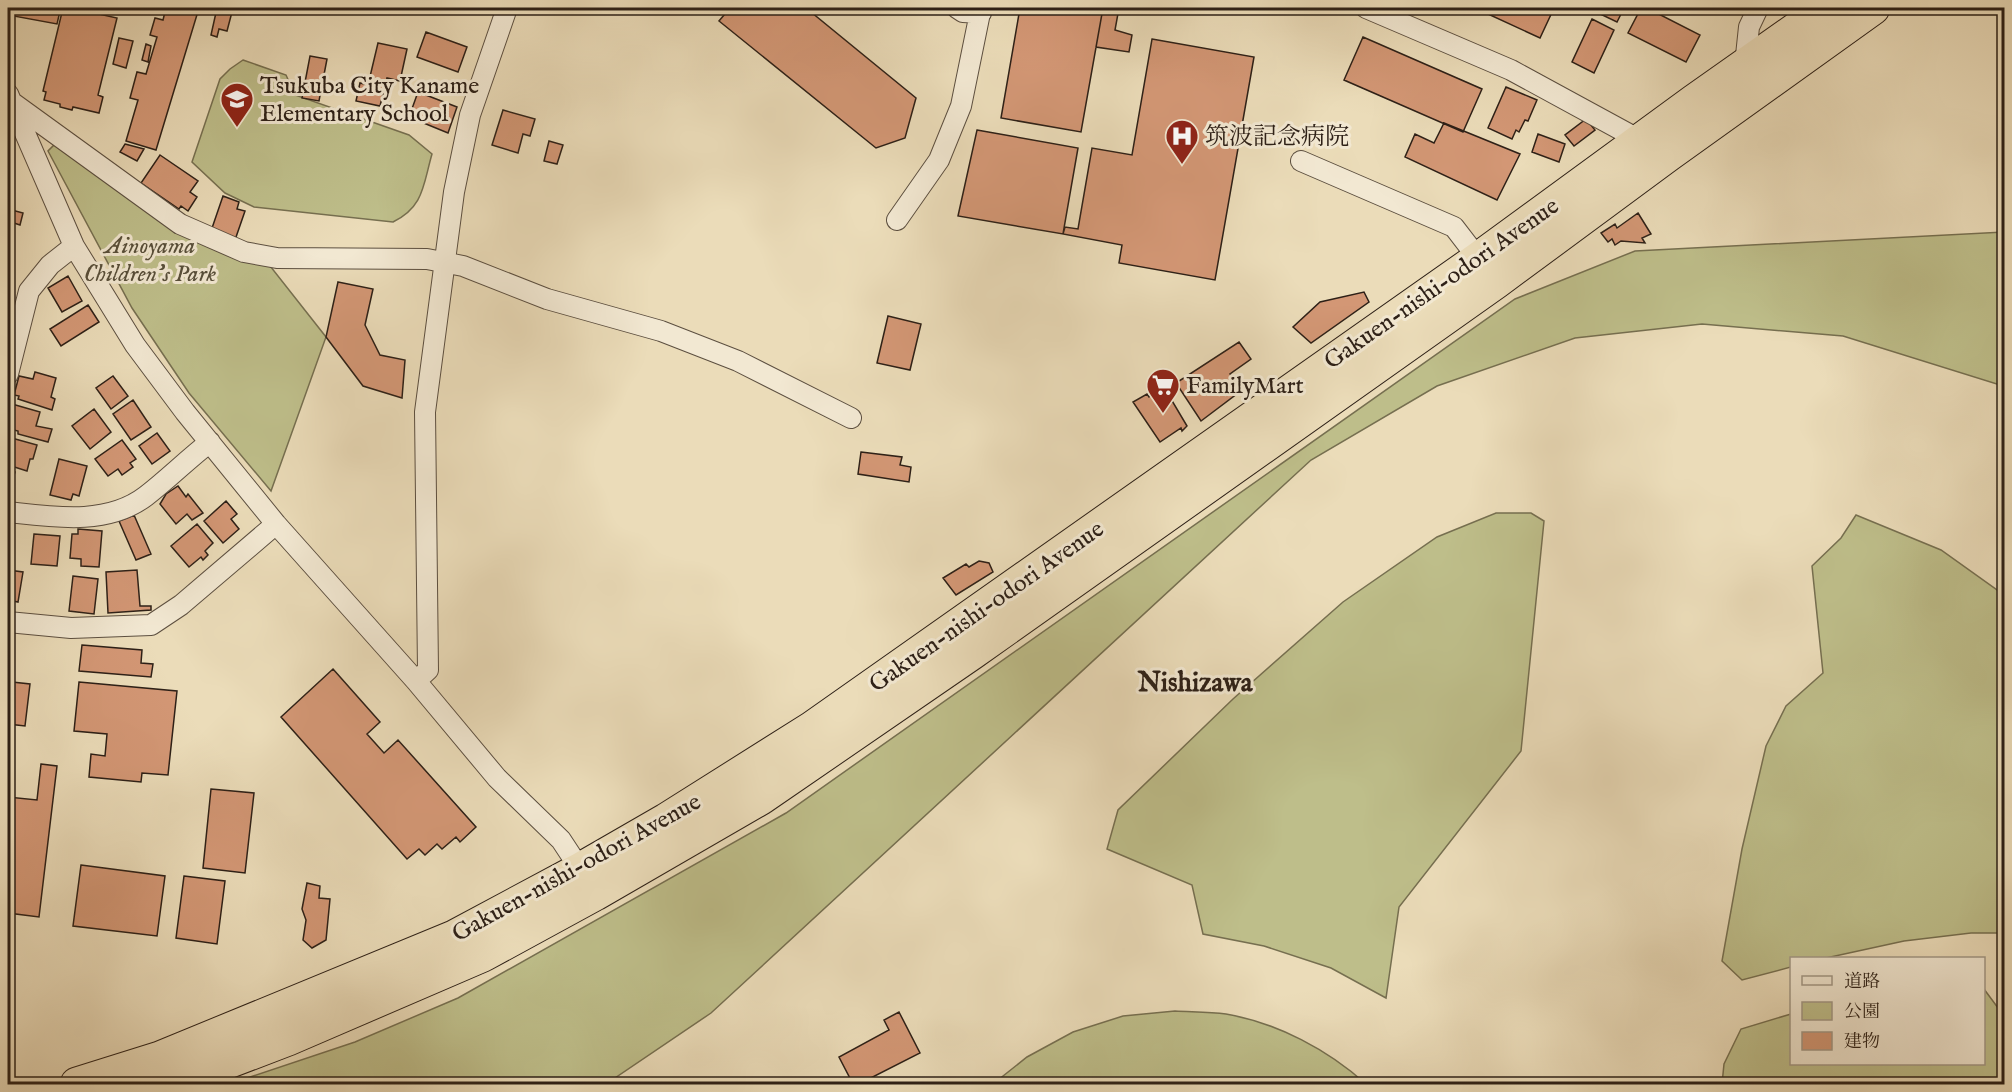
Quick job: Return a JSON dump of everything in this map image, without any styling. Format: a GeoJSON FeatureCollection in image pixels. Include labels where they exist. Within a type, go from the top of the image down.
{"type":"FeatureCollection","features":[{"type":"Feature","properties":{"kind":"highway","name":"Gakuen-nishi-odori Avenue"},"geometry":{"type":"LineString","coordinates":[[1654,148],[1745,65],[1826,8]]}},
{"type":"Feature","properties":{"kind":"highway","name":"Gakuen-nishi-odori Avenue"},"geometry":{"type":"LineString","coordinates":[[77,1084],[160,1058],[588,882],[761,798],[972,653],[1654,148],[1873,8]]}},
{"type":"Feature","properties":{"kind":"highway","name":"Gakuen-nishi-odori Avenue"},"geometry":{"type":"LineString","coordinates":[[170,1084],[288,1039],[483,955],[588,882]]}},
{"type":"Feature","properties":{"kind":"street"},"geometry":{"type":"LineString","coordinates":[[416,681],[428,670],[425,412],[444,262],[454,192],[470,115],[507,8]]}},
{"type":"Feature","properties":{"kind":"street"},"geometry":{"type":"LineString","coordinates":[[897,220],[939,160],[961,106],[981,10],[963,12],[957,8]]}},
{"type":"Feature","properties":{"kind":"street"},"geometry":{"type":"LineString","coordinates":[[1366,8],[1511,70],[1654,148]]}},
{"type":"Feature","properties":{"kind":"street"},"geometry":{"type":"LineString","coordinates":[[1745,65],[1749,27],[1758,8]]}},
{"type":"Feature","properties":{"kind":"street"},"geometry":{"type":"LineString","coordinates":[[9,98],[180,224],[243,252],[277,258],[427,260],[462,266],[547,300],[661,331],[738,361],[851,418]]}},
{"type":"Feature","properties":{"kind":"street"},"geometry":{"type":"LineString","coordinates":[[9,98],[74,246],[135,345],[276,524],[416,681],[497,778],[561,840],[588,882]]}},
{"type":"Feature","properties":{"kind":"street"},"geometry":{"type":"LineString","coordinates":[[1301,161],[1454,227],[1487,270]]}},
{"type":"Feature","properties":{"kind":"street"},"geometry":{"type":"LineString","coordinates":[[8,374],[29,291],[50,265],[74,246]]}},
{"type":"Feature","properties":{"kind":"street"},"geometry":{"type":"LineString","coordinates":[[8,512],[92,517],[115,511],[145,497],[210,442]]}},
{"type":"Feature","properties":{"kind":"street"},"geometry":{"type":"LineString","coordinates":[[8,622],[71,628],[151,624],[181,605],[276,524]]}},
{"type":"Feature","properties":{"kind":"green space"},"geometry":{"type":"Polygon","coordinates":[[[243,60],[286,75],[295,95],[409,135],[432,154],[417,202],[393,222],[254,207],[225,193],[192,162],[220,79],[243,60]]]}},
{"type":"Feature","properties":{"kind":"green space","name":"Ainoyama Children's Park"},"geometry":{"type":"Polygon","coordinates":[[[56,143],[267,262],[326,337],[271,491],[189,393],[132,308],[48,151],[56,143]]]}},
{"type":"Feature","properties":{"kind":"green space"},"geometry":{"type":"Polygon","coordinates":[[[2004,232],[2004,384],[2000,385],[1843,336],[1702,324],[1575,338],[1437,386],[1311,460],[711,1013],[606,1084],[229,1084],[355,1042],[458,998],[786,813],[1515,299],[1635,251],[2004,232]]]}},
{"type":"Feature","properties":{"kind":"green space"},"geometry":{"type":"Polygon","coordinates":[[[1496,513],[1531,513],[1544,521],[1521,751],[1399,907],[1386,998],[1331,968],[1264,946],[1203,934],[1192,885],[1107,849],[1118,810],[1233,699],[1343,602],[1437,537],[1496,513]]]}},
{"type":"Feature","properties":{"kind":"green space"},"geometry":{"type":"Polygon","coordinates":[[[1856,515],[1941,550],[2004,595],[2004,933],[1971,933],[1904,941],[1831,957],[1790,957],[1790,967],[1742,980],[1722,961],[1742,849],[1766,746],[1786,706],[1823,673],[1812,566],[1841,538],[1856,515]]]}},
{"type":"Feature","properties":{"kind":"green space"},"geometry":{"type":"Polygon","coordinates":[[[1985,990],[2004,1016],[2004,1084],[1722,1084],[1724,1064],[1741,1029],[1790,1014],[1790,1065],[1985,1065],[1985,990]]]}},
{"type":"Feature","properties":{"kind":"green space"},"geometry":{"type":"Polygon","coordinates":[[[1175,1011],[1226,1014],[1283,1031],[1319,1049],[1366,1084],[993,1084],[1027,1057],[1073,1032],[1123,1016],[1175,1011]]]}},
{"type":"Feature","properties":{"kind":"building"},"geometry":{"type":"Polygon","coordinates":[[[8,8],[42,8],[60,11],[57,24],[8,15],[8,8]]]}},
{"type":"Feature","properties":{"kind":"building"},"geometry":{"type":"Polygon","coordinates":[[[63,8],[117,18],[98,95],[103,97],[99,113],[73,107],[72,110],[44,100],[46,92],[43,91],[63,8]]]}},
{"type":"Feature","properties":{"kind":"building"},"geometry":{"type":"Polygon","coordinates":[[[166,8],[199,8],[156,150],[126,141],[138,100],[130,98],[137,72],[146,74],[157,37],[150,35],[155,18],[163,20],[166,8]]]}},
{"type":"Feature","properties":{"kind":"building"},"geometry":{"type":"Polygon","coordinates":[[[217,8],[232,12],[227,31],[219,29],[217,37],[211,35],[217,8]]]}},
{"type":"Feature","properties":{"kind":"building"},"geometry":{"type":"Polygon","coordinates":[[[730,8],[806,8],[916,98],[905,138],[876,148],[719,21],[730,8]]]}},
{"type":"Feature","properties":{"kind":"building"},"geometry":{"type":"Polygon","coordinates":[[[1020,8],[1103,8],[1081,132],[1001,118],[1020,8]]]}},
{"type":"Feature","properties":{"kind":"building"},"geometry":{"type":"Polygon","coordinates":[[[1103,8],[1119,8],[1115,30],[1132,35],[1129,52],[1096,47],[1103,8]]]}},
{"type":"Feature","properties":{"kind":"building"},"geometry":{"type":"Polygon","coordinates":[[[1475,8],[1554,8],[1540,38],[1475,8]]]}},
{"type":"Feature","properties":{"kind":"building"},"geometry":{"type":"Polygon","coordinates":[[[1599,8],[1624,8],[1617,22],[1596,12],[1599,8]]]}},
{"type":"Feature","properties":{"kind":"building"},"geometry":{"type":"Polygon","coordinates":[[[1641,8],[1647,8],[1700,35],[1686,62],[1628,33],[1641,8]]]}},
{"type":"Feature","properties":{"kind":"building"},"geometry":{"type":"Polygon","coordinates":[[[1592,19],[1614,30],[1594,73],[1572,62],[1592,19]]]}},
{"type":"Feature","properties":{"kind":"building"},"geometry":{"type":"Polygon","coordinates":[[[426,32],[467,47],[458,72],[417,57],[426,32]]]}},
{"type":"Feature","properties":{"kind":"building"},"geometry":{"type":"Polygon","coordinates":[[[1363,37],[1482,89],[1463,132],[1344,80],[1363,37]]]}},
{"type":"Feature","properties":{"kind":"building"},"geometry":{"type":"Polygon","coordinates":[[[119,38],[133,41],[126,68],[113,64],[119,38]]]}},
{"type":"Feature","properties":{"kind":"building"},"geometry":{"type":"Polygon","coordinates":[[[1152,39],[1254,57],[1215,280],[1119,263],[1122,245],[1063,234],[1065,227],[1078,229],[1092,148],[1132,155],[1152,39]]]}},
{"type":"Feature","properties":{"kind":"building"},"geometry":{"type":"Polygon","coordinates":[[[378,43],[407,49],[400,81],[387,78],[380,106],[356,101],[360,83],[368,85],[378,43]]]}},
{"type":"Feature","properties":{"kind":"building"},"geometry":{"type":"Polygon","coordinates":[[[146,44],[151,46],[148,62],[142,60],[146,44]]]}},
{"type":"Feature","properties":{"kind":"building"},"geometry":{"type":"Polygon","coordinates":[[[310,56],[327,59],[319,101],[302,98],[310,56]]]}},
{"type":"Feature","properties":{"kind":"building"},"geometry":{"type":"Polygon","coordinates":[[[1506,87],[1537,100],[1528,121],[1525,120],[1519,132],[1516,130],[1512,139],[1488,128],[1506,87]]]}},
{"type":"Feature","properties":{"kind":"building"},"geometry":{"type":"Polygon","coordinates":[[[418,92],[457,107],[448,133],[409,117],[418,92]]]}},
{"type":"Feature","properties":{"kind":"building"},"geometry":{"type":"Polygon","coordinates":[[[503,110],[535,119],[530,136],[523,134],[518,153],[492,145],[503,110]]]}},
{"type":"Feature","properties":{"kind":"building"},"geometry":{"type":"Polygon","coordinates":[[[1586,119],[1595,130],[1574,146],[1565,135],[1586,119]]]}},
{"type":"Feature","properties":{"kind":"building"},"geometry":{"type":"Polygon","coordinates":[[[1444,123],[1520,154],[1497,200],[1405,157],[1415,134],[1434,143],[1444,123]]]}},
{"type":"Feature","properties":{"kind":"building"},"geometry":{"type":"Polygon","coordinates":[[[977,130],[1078,148],[1063,234],[958,216],[977,130]]]}},
{"type":"Feature","properties":{"kind":"building"},"geometry":{"type":"Polygon","coordinates":[[[1538,134],[1565,144],[1559,162],[1532,152],[1538,134]]]}},
{"type":"Feature","properties":{"kind":"building"},"geometry":{"type":"Polygon","coordinates":[[[549,141],[563,145],[557,164],[544,161],[549,141]]]}},
{"type":"Feature","properties":{"kind":"building"},"geometry":{"type":"Polygon","coordinates":[[[125,144],[144,149],[137,161],[120,152],[125,144]]]}},
{"type":"Feature","properties":{"kind":"building"},"geometry":{"type":"Polygon","coordinates":[[[160,155],[198,181],[190,192],[197,197],[188,211],[181,206],[179,209],[141,183],[160,155]]]}},
{"type":"Feature","properties":{"kind":"building"},"geometry":{"type":"Polygon","coordinates":[[[223,196],[239,202],[237,209],[245,211],[235,240],[211,231],[223,196]]]}},
{"type":"Feature","properties":{"kind":"building"},"geometry":{"type":"Polygon","coordinates":[[[8,209],[23,213],[20,225],[14,223],[8,251],[8,209]]]}},
{"type":"Feature","properties":{"kind":"building"},"geometry":{"type":"Polygon","coordinates":[[[1638,213],[1651,234],[1642,238],[1645,243],[1621,241],[1615,245],[1612,239],[1608,242],[1601,233],[1615,224],[1617,228],[1638,213]]]}},
{"type":"Feature","properties":{"kind":"building"},"geometry":{"type":"Polygon","coordinates":[[[68,276],[82,301],[62,312],[48,288],[68,276]]]}},
{"type":"Feature","properties":{"kind":"building"},"geometry":{"type":"Polygon","coordinates":[[[338,282],[373,289],[365,325],[380,355],[405,360],[402,398],[363,386],[326,337],[338,282]]]}},
{"type":"Feature","properties":{"kind":"building"},"geometry":{"type":"Polygon","coordinates":[[[1364,292],[1369,302],[1311,343],[1293,327],[1320,302],[1364,292]]]}},
{"type":"Feature","properties":{"kind":"building"},"geometry":{"type":"Polygon","coordinates":[[[88,305],[99,322],[61,346],[50,329],[88,305]]]}},
{"type":"Feature","properties":{"kind":"building"},"geometry":{"type":"Polygon","coordinates":[[[888,316],[921,324],[910,370],[877,363],[888,316]]]}},
{"type":"Feature","properties":{"kind":"building"},"geometry":{"type":"Polygon","coordinates":[[[1239,342],[1251,359],[1230,374],[1242,390],[1201,421],[1176,383],[1239,342]]]}},
{"type":"Feature","properties":{"kind":"building"},"geometry":{"type":"Polygon","coordinates":[[[35,372],[56,378],[51,397],[55,399],[52,410],[18,399],[19,396],[14,395],[19,376],[33,379],[35,372]]]}},
{"type":"Feature","properties":{"kind":"building"},"geometry":{"type":"Polygon","coordinates":[[[113,376],[128,396],[111,409],[96,388],[113,376]]]}},
{"type":"Feature","properties":{"kind":"building"},"geometry":{"type":"Polygon","coordinates":[[[1161,388],[1169,400],[1171,399],[1187,426],[1160,442],[1133,402],[1147,394],[1149,397],[1161,388]]]}},
{"type":"Feature","properties":{"kind":"building"},"geometry":{"type":"Polygon","coordinates":[[[133,400],[151,427],[131,440],[113,414],[133,400]]]}},
{"type":"Feature","properties":{"kind":"building"},"geometry":{"type":"Polygon","coordinates":[[[12,404],[40,412],[36,426],[52,429],[48,442],[18,434],[18,431],[10,429],[12,423],[8,420],[12,404]]]}},
{"type":"Feature","properties":{"kind":"building"},"geometry":{"type":"Polygon","coordinates":[[[94,409],[111,432],[90,449],[72,426],[94,409]]]}},
{"type":"Feature","properties":{"kind":"building"},"geometry":{"type":"Polygon","coordinates":[[[157,433],[170,451],[152,464],[139,446],[157,433]]]}},
{"type":"Feature","properties":{"kind":"building"},"geometry":{"type":"Polygon","coordinates":[[[8,437],[37,445],[27,471],[8,465],[8,437]]]}},
{"type":"Feature","properties":{"kind":"building"},"geometry":{"type":"Polygon","coordinates":[[[122,440],[136,459],[130,463],[133,467],[122,475],[118,469],[108,476],[95,459],[122,440]]]}},
{"type":"Feature","properties":{"kind":"building"},"geometry":{"type":"Polygon","coordinates":[[[861,452],[902,457],[900,465],[911,467],[909,482],[858,474],[861,452]]]}},
{"type":"Feature","properties":{"kind":"building"},"geometry":{"type":"Polygon","coordinates":[[[59,459],[87,466],[79,496],[73,494],[71,500],[50,495],[59,459]]]}},
{"type":"Feature","properties":{"kind":"building"},"geometry":{"type":"Polygon","coordinates":[[[8,470],[15,472],[8,495],[8,470]]]}},
{"type":"Feature","properties":{"kind":"building"},"geometry":{"type":"Polygon","coordinates":[[[178,486],[186,497],[188,494],[203,513],[192,520],[187,514],[176,524],[160,504],[166,494],[178,486]]]}},
{"type":"Feature","properties":{"kind":"building"},"geometry":{"type":"Polygon","coordinates":[[[226,501],[237,514],[231,519],[239,529],[223,543],[204,521],[226,501]]]}},
{"type":"Feature","properties":{"kind":"building"},"geometry":{"type":"Polygon","coordinates":[[[134,515],[151,554],[136,560],[119,521],[134,515]]]}},
{"type":"Feature","properties":{"kind":"building"},"geometry":{"type":"Polygon","coordinates":[[[197,524],[213,543],[205,551],[208,555],[203,560],[201,557],[189,567],[171,546],[197,524]]]}},
{"type":"Feature","properties":{"kind":"building"},"geometry":{"type":"Polygon","coordinates":[[[78,529],[102,531],[99,567],[81,566],[81,559],[70,558],[72,534],[78,534],[78,529]]]}},
{"type":"Feature","properties":{"kind":"building"},"geometry":{"type":"Polygon","coordinates":[[[34,534],[60,536],[57,566],[31,564],[34,534]]]}},
{"type":"Feature","properties":{"kind":"building"},"geometry":{"type":"Polygon","coordinates":[[[979,561],[989,563],[993,572],[956,595],[943,578],[966,564],[969,567],[979,561]]]}},
{"type":"Feature","properties":{"kind":"building"},"geometry":{"type":"Polygon","coordinates":[[[8,570],[23,572],[18,602],[8,600],[8,570]]]}},
{"type":"Feature","properties":{"kind":"building"},"geometry":{"type":"Polygon","coordinates":[[[137,570],[140,606],[151,606],[151,610],[108,613],[106,572],[137,570]]]}},
{"type":"Feature","properties":{"kind":"building"},"geometry":{"type":"Polygon","coordinates":[[[73,576],[98,579],[94,614],[69,611],[73,576]]]}},
{"type":"Feature","properties":{"kind":"building"},"geometry":{"type":"Polygon","coordinates":[[[82,645],[142,650],[141,663],[153,664],[151,677],[79,671],[82,645]]]}},
{"type":"Feature","properties":{"kind":"building"},"geometry":{"type":"Polygon","coordinates":[[[333,669],[380,722],[367,734],[384,753],[398,740],[476,827],[460,842],[456,837],[442,849],[437,844],[425,855],[419,849],[407,859],[281,717],[333,669]]]}},
{"type":"Feature","properties":{"kind":"building"},"geometry":{"type":"Polygon","coordinates":[[[12,682],[30,684],[25,726],[8,724],[12,682]]]}},
{"type":"Feature","properties":{"kind":"building"},"geometry":{"type":"Polygon","coordinates":[[[79,682],[177,691],[168,775],[142,773],[141,782],[89,777],[91,754],[105,756],[107,734],[74,731],[79,682]]]}},
{"type":"Feature","properties":{"kind":"building"},"geometry":{"type":"Polygon","coordinates":[[[41,764],[57,766],[39,917],[8,913],[8,797],[37,800],[41,764]]]}},
{"type":"Feature","properties":{"kind":"building"},"geometry":{"type":"Polygon","coordinates":[[[211,789],[254,793],[245,873],[203,868],[211,789]]]}},
{"type":"Feature","properties":{"kind":"building"},"geometry":{"type":"Polygon","coordinates":[[[81,865],[165,876],[157,936],[73,926],[81,865]]]}},
{"type":"Feature","properties":{"kind":"building"},"geometry":{"type":"Polygon","coordinates":[[[184,876],[225,881],[217,944],[176,938],[184,876]]]}},
{"type":"Feature","properties":{"kind":"building"},"geometry":{"type":"Polygon","coordinates":[[[307,883],[320,886],[319,898],[330,899],[326,940],[312,948],[303,940],[306,920],[302,909],[307,883]]]}},
{"type":"Feature","properties":{"kind":"building"},"geometry":{"type":"Polygon","coordinates":[[[899,1012],[920,1053],[859,1084],[853,1084],[839,1057],[889,1030],[884,1020],[899,1012]]]}},
{"type":"Feature","properties":{"kind":"place","name":"Tsukuba City Kaname Elementary School"},"geometry":{"type":"Point","coordinates":[237,128]}},
{"type":"Feature","properties":{"kind":"place","name":"筑波記念病院"},"geometry":{"type":"Point","coordinates":[1182,165]}},
{"type":"Feature","properties":{"kind":"place","name":"FamilyMart"},"geometry":{"type":"Point","coordinates":[1163,414]}},
{"type":"Feature","properties":{"kind":"district","name":"Nishizawa"},"geometry":{"type":"Point","coordinates":[1195,682]}}]}
